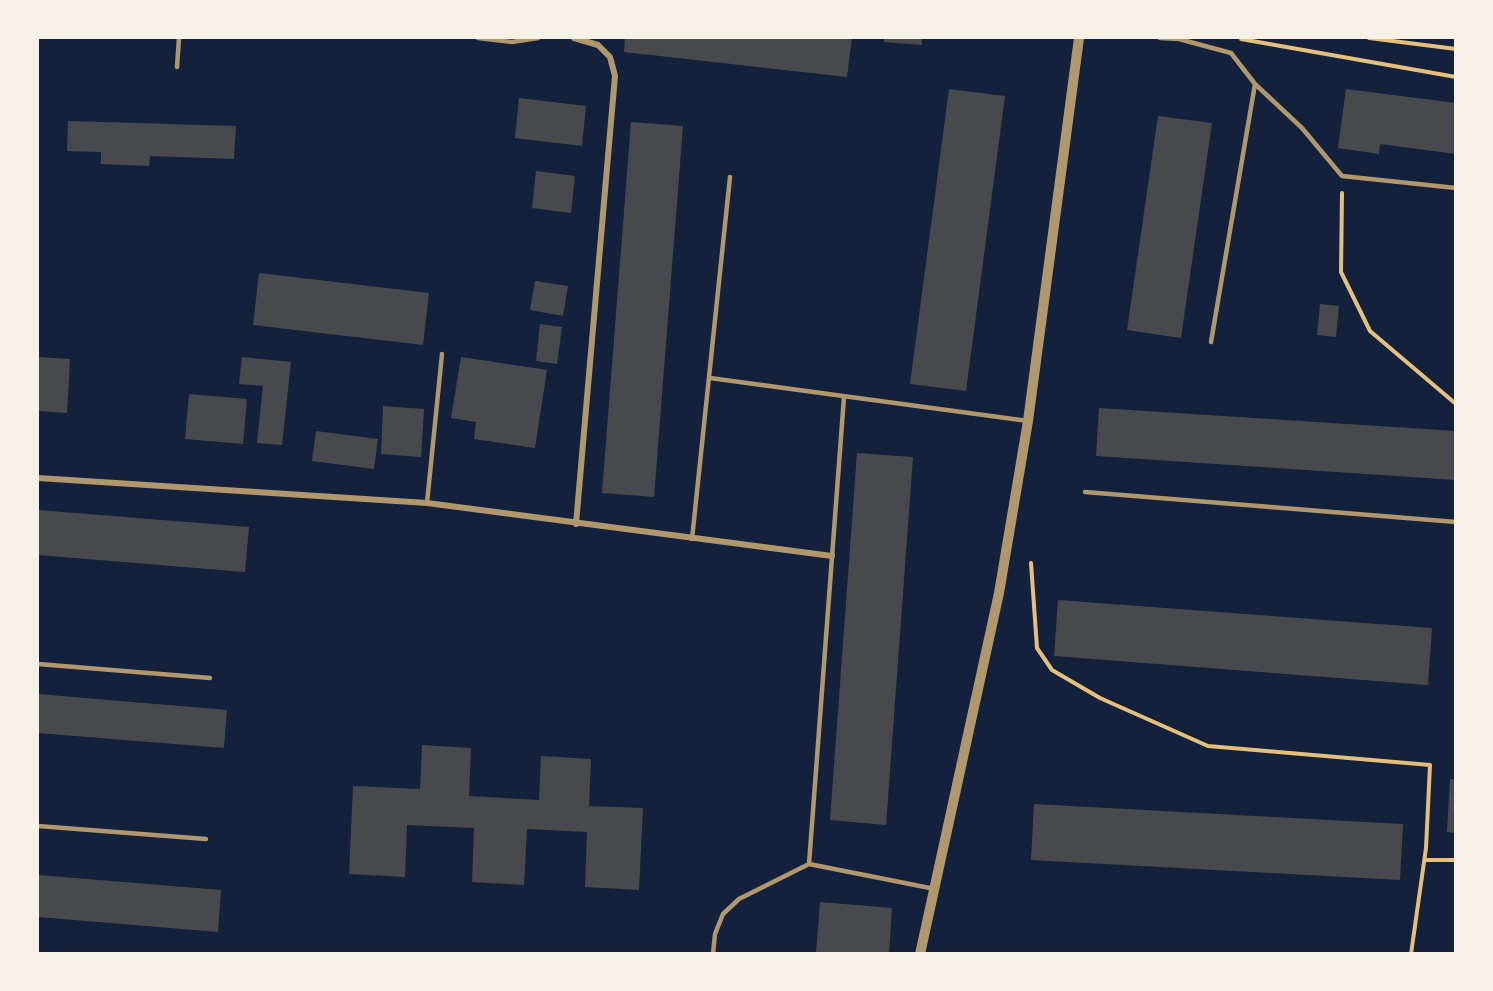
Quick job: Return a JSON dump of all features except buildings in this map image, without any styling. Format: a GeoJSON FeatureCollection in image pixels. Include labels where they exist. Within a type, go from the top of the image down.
{"type":"FeatureCollection","features":[{"type":"Feature","properties":{"kind":"street"},"geometry":{"type":"LineString","coordinates":[[574,38],[598,45],[610,57],[615,76],[576,524]]}},
{"type":"Feature","properties":{"kind":"street"},"geometry":{"type":"LineString","coordinates":[[920,954],[999,593],[1028,420],[1079,38]]}},
{"type":"Feature","properties":{"kind":"street"},"geometry":{"type":"LineString","coordinates":[[38,478],[427,503],[832,556]]}},
{"type":"Feature","properties":{"kind":"lane"},"geometry":{"type":"LineString","coordinates":[[177,68],[179,38]]}},
{"type":"Feature","properties":{"kind":"lane"},"geometry":{"type":"LineString","coordinates":[[478,38],[512,42],[538,38]]}},
{"type":"Feature","properties":{"kind":"lane"},"geometry":{"type":"LineString","coordinates":[[1160,38],[1179,39],[1231,53],[1254,84],[1302,128],[1342,176],[1455,188]]}},
{"type":"Feature","properties":{"kind":"lane"},"geometry":{"type":"LineString","coordinates":[[1211,342],[1254,84]]}},
{"type":"Feature","properties":{"kind":"lane"},"geometry":{"type":"LineString","coordinates":[[692,539],[730,177]]}},
{"type":"Feature","properties":{"kind":"lane"},"geometry":{"type":"LineString","coordinates":[[427,503],[442,354]]}},
{"type":"Feature","properties":{"kind":"lane"},"geometry":{"type":"LineString","coordinates":[[710,378],[1028,420]]}},
{"type":"Feature","properties":{"kind":"lane"},"geometry":{"type":"LineString","coordinates":[[809,864],[844,397]]}},
{"type":"Feature","properties":{"kind":"lane"},"geometry":{"type":"LineString","coordinates":[[1085,492],[1455,522]]}},
{"type":"Feature","properties":{"kind":"lane"},"geometry":{"type":"LineString","coordinates":[[38,664],[210,678]]}},
{"type":"Feature","properties":{"kind":"lane"},"geometry":{"type":"LineString","coordinates":[[38,826],[206,839]]}},
{"type":"Feature","properties":{"kind":"lane"},"geometry":{"type":"LineString","coordinates":[[713,954],[715,934],[723,914],[738,899],[809,864],[935,889]]}},
{"type":"Feature","properties":{"kind":"path"},"geometry":{"type":"LineString","coordinates":[[1233,38],[1455,76]]}},
{"type":"Feature","properties":{"kind":"path"},"geometry":{"type":"LineString","coordinates":[[1270,44],[1271,38]]}},
{"type":"Feature","properties":{"kind":"path"},"geometry":{"type":"LineString","coordinates":[[1369,38],[1455,49]]}},
{"type":"Feature","properties":{"kind":"path"},"geometry":{"type":"LineString","coordinates":[[1342,176],[1341,272],[1370,331],[1455,404]]}},
{"type":"Feature","properties":{"kind":"path"},"geometry":{"type":"LineString","coordinates":[[1031,563],[1037,648],[1052,670],[1100,698],[1208,746],[1430,765],[1425,860],[1412,954]]}},
{"type":"Feature","properties":{"kind":"path"},"geometry":{"type":"LineString","coordinates":[[1425,860],[1455,860]]}}]}
